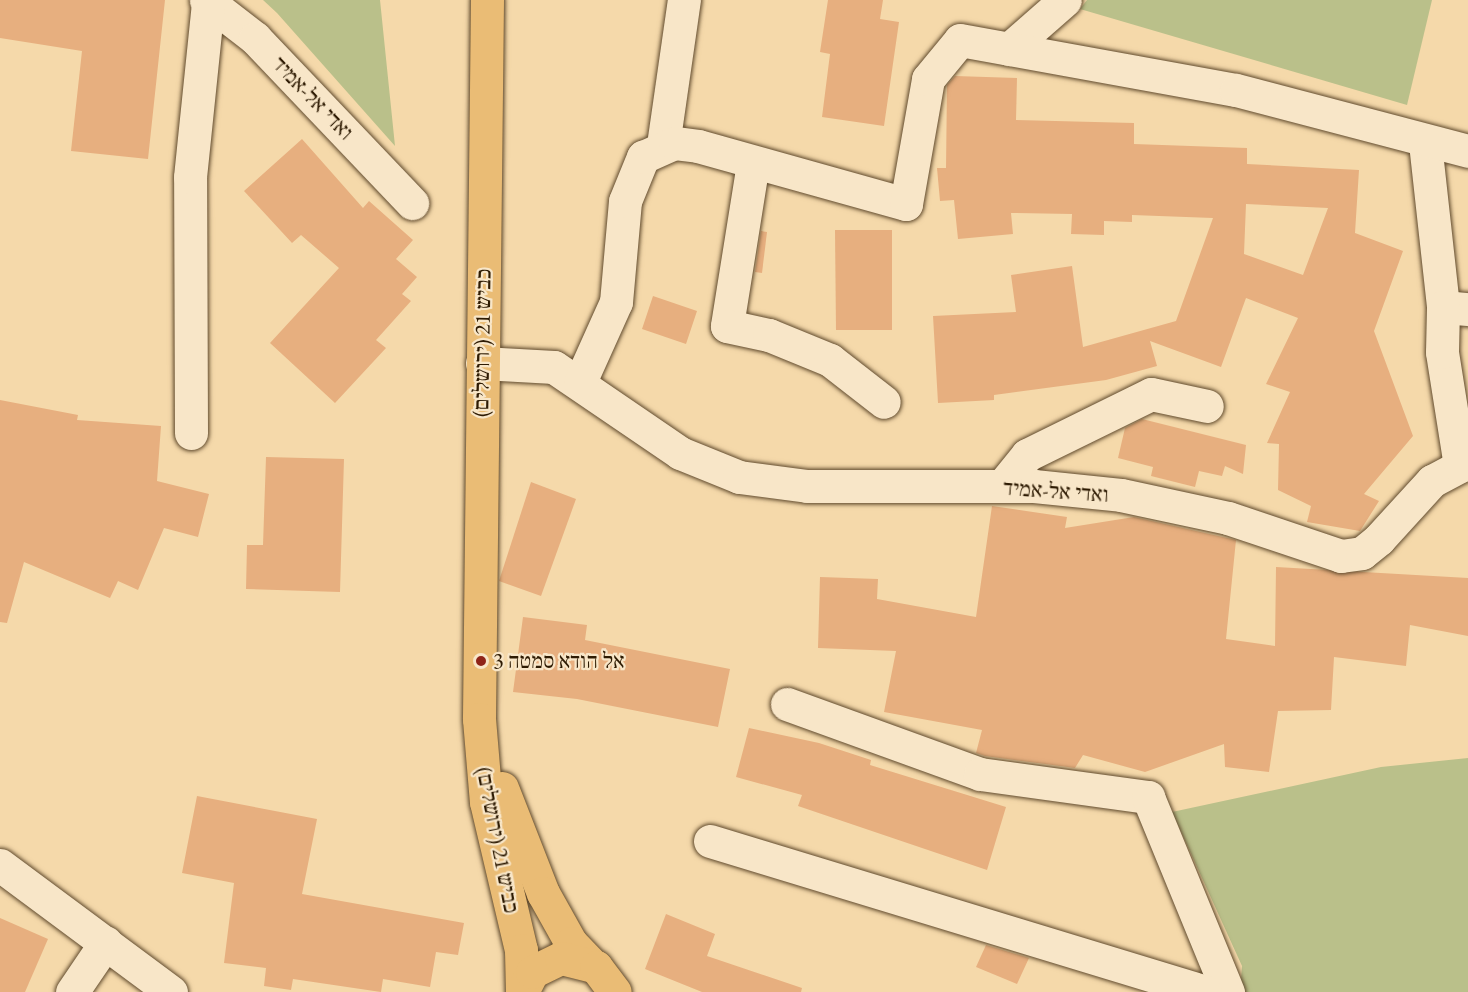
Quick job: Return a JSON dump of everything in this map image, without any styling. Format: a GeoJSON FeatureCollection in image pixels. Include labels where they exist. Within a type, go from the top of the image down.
{"type":"FeatureCollection","features":[{"type":"Feature","properties":{"kind":"main road","name":"כביש 21 (ירושלים)"},"geometry":{"type":"LineString","coordinates":[[487,0],[478,686],[486,802],[521,950],[522,992]]}},
{"type":"Feature","properties":{"kind":"main road","name":"כביש 21 (ירושלים)"},"geometry":{"type":"LineString","coordinates":[[478,686],[493,758],[521,844],[560,926],[615,992]]}},
{"type":"Feature","properties":{"kind":"main road"},"geometry":{"type":"LineString","coordinates":[[522,992],[526,980],[544,963],[561,958],[591,964]]}},
{"type":"Feature","properties":{"kind":"street"},"geometry":{"type":"LineString","coordinates":[[663,145],[684,0]]}},
{"type":"Feature","properties":{"kind":"street"},"geometry":{"type":"LineString","coordinates":[[1009,49],[1065,0]]}},
{"type":"Feature","properties":{"kind":"street","name":"ואדי אל-אמיד"},"geometry":{"type":"LineString","coordinates":[[207,1],[255,38],[412,203]]}},
{"type":"Feature","properties":{"kind":"street"},"geometry":{"type":"LineString","coordinates":[[191,433],[190,177],[207,1]]}},
{"type":"Feature","properties":{"kind":"street"},"geometry":{"type":"LineString","coordinates":[[580,382],[616,302],[632,175],[643,156],[663,145],[698,146],[906,204],[928,79],[960,40],[1236,90],[1425,143],[1468,151]]}},
{"type":"Feature","properties":{"kind":"street"},"geometry":{"type":"LineString","coordinates":[[1425,143],[1456,308]]}},
{"type":"Feature","properties":{"kind":"street"},"geometry":{"type":"LineString","coordinates":[[753,163],[727,326],[769,335],[830,360],[884,402]]}},
{"type":"Feature","properties":{"kind":"street","name":"ואדי אל-אמיד"},"geometry":{"type":"LineString","coordinates":[[482,363],[539,364],[580,382],[680,453],[739,477],[807,486],[1002,486],[1121,495],[1228,518],[1341,556],[1362,553],[1432,481],[1460,466],[1442,352],[1456,308]]}},
{"type":"Feature","properties":{"kind":"street"},"geometry":{"type":"LineString","coordinates":[[1002,486],[1028,455],[1151,394],[1207,406]]}},
{"type":"Feature","properties":{"kind":"street"},"geometry":{"type":"LineString","coordinates":[[787,704],[980,774],[1148,796],[1228,992]]}},
{"type":"Feature","properties":{"kind":"street"},"geometry":{"type":"LineString","coordinates":[[710,841],[1206,992]]}},
{"type":"Feature","properties":{"kind":"street"},"geometry":{"type":"LineString","coordinates":[[0,865],[171,992]]}},
{"type":"Feature","properties":{"kind":"street"},"geometry":{"type":"LineString","coordinates":[[72,992],[105,942]]}},
{"type":"Feature","properties":{"kind":"green space"},"geometry":{"type":"Polygon","coordinates":[[[263,0],[380,0],[395,146],[277,13],[263,0]]]}},
{"type":"Feature","properties":{"kind":"green space"},"geometry":{"type":"Polygon","coordinates":[[[1087,0],[1432,0],[1407,105],[1080,9],[1087,0]]]}},
{"type":"Feature","properties":{"kind":"green space"},"geometry":{"type":"Polygon","coordinates":[[[1468,758],[1468,992],[1240,992],[1242,966],[1172,812],[1381,767],[1468,758]]]}},
{"type":"Feature","properties":{"kind":"building"},"geometry":{"type":"Polygon","coordinates":[[[0,0],[165,0],[148,159],[71,151],[82,51],[0,38],[0,0]]]}},
{"type":"Feature","properties":{"kind":"building"},"geometry":{"type":"Polygon","coordinates":[[[828,0],[883,0],[880,19],[899,22],[884,126],[822,117],[830,54],[820,52],[828,0]]]}},
{"type":"Feature","properties":{"kind":"building"},"geometry":{"type":"Polygon","coordinates":[[[955,76],[1017,78],[1016,120],[1134,123],[1134,144],[1247,148],[1247,164],[1359,170],[1355,233],[1403,251],[1374,331],[1413,436],[1364,494],[1379,501],[1360,531],[1307,522],[1311,506],[1278,490],[1279,444],[1267,443],[1290,392],[1266,384],[1298,318],[1246,298],[1221,367],[1150,341],[1157,366],[1106,380],[994,395],[994,400],[938,403],[933,316],[1016,312],[1011,275],[1072,266],[1083,347],[1176,321],[1213,218],[1132,215],[1132,222],[1104,221],[1104,235],[1071,234],[1072,214],[1011,213],[1013,234],[958,239],[954,200],[940,201],[937,168],[946,168],[947,85],[955,76]],[[1246,204],[1244,254],[1303,275],[1328,208],[1246,204]]]}},
{"type":"Feature","properties":{"kind":"building"},"geometry":{"type":"Polygon","coordinates":[[[302,139],[363,208],[369,201],[413,240],[396,259],[417,277],[402,294],[411,301],[376,340],[386,348],[335,403],[270,343],[339,268],[301,235],[292,243],[244,191],[302,139]]]}},
{"type":"Feature","properties":{"kind":"building"},"geometry":{"type":"Polygon","coordinates":[[[835,230],[892,230],[892,330],[836,330],[835,230]]]}},
{"type":"Feature","properties":{"kind":"building"},"geometry":{"type":"Polygon","coordinates":[[[761,231],[767,232],[762,273],[755,272],[761,231]]]}},
{"type":"Feature","properties":{"kind":"building"},"geometry":{"type":"Polygon","coordinates":[[[653,296],[697,311],[686,344],[642,329],[653,296]]]}},
{"type":"Feature","properties":{"kind":"building"},"geometry":{"type":"Polygon","coordinates":[[[0,400],[78,415],[77,420],[161,426],[157,481],[209,494],[198,537],[164,528],[138,590],[118,581],[110,598],[24,562],[7,623],[0,622],[0,400]]]}},
{"type":"Feature","properties":{"kind":"building"},"geometry":{"type":"Polygon","coordinates":[[[1142,419],[1246,445],[1243,474],[1225,466],[1222,476],[1199,471],[1195,487],[1151,476],[1153,467],[1118,458],[1125,428],[1142,419]]]}},
{"type":"Feature","properties":{"kind":"building"},"geometry":{"type":"Polygon","coordinates":[[[266,457],[344,459],[340,592],[246,589],[247,545],[263,545],[266,457]]]}},
{"type":"Feature","properties":{"kind":"building"},"geometry":{"type":"Polygon","coordinates":[[[531,482],[576,499],[541,596],[499,581],[531,482]]]}},
{"type":"Feature","properties":{"kind":"building"},"geometry":{"type":"Polygon","coordinates":[[[992,506],[1067,517],[1065,528],[1134,517],[1236,540],[1226,639],[1275,646],[1276,567],[1468,578],[1468,636],[1410,625],[1406,666],[1334,657],[1331,710],[1278,711],[1269,772],[1225,767],[1224,744],[1145,772],[1083,755],[1075,768],[985,756],[976,753],[982,730],[884,712],[896,651],[818,648],[820,577],[878,579],[877,599],[976,617],[992,506]]]}},
{"type":"Feature","properties":{"kind":"building"},"geometry":{"type":"Polygon","coordinates":[[[523,617],[587,625],[585,640],[730,669],[718,727],[577,699],[513,692],[523,617]]]}},
{"type":"Feature","properties":{"kind":"building"},"geometry":{"type":"Polygon","coordinates":[[[749,728],[819,743],[871,760],[870,765],[1006,807],[987,870],[798,806],[802,795],[736,777],[749,728]]]}},
{"type":"Feature","properties":{"kind":"building"},"geometry":{"type":"Polygon","coordinates":[[[197,796],[317,819],[302,894],[464,923],[458,955],[436,952],[430,987],[383,979],[381,992],[293,979],[291,990],[264,986],[266,968],[224,963],[234,883],[182,873],[197,796]]]}},
{"type":"Feature","properties":{"kind":"building"},"geometry":{"type":"Polygon","coordinates":[[[666,914],[715,934],[707,956],[802,988],[801,992],[702,992],[645,969],[666,914]]]}},
{"type":"Feature","properties":{"kind":"building"},"geometry":{"type":"Polygon","coordinates":[[[0,918],[48,939],[25,992],[0,992],[0,918]]]}},
{"type":"Feature","properties":{"kind":"building"},"geometry":{"type":"Polygon","coordinates":[[[986,945],[1029,958],[1017,984],[976,967],[986,945]]]}},
{"type":"Feature","properties":{"kind":"place","name":"אל הודא סמטה 3"},"geometry":{"type":"Point","coordinates":[481,661]}}]}
